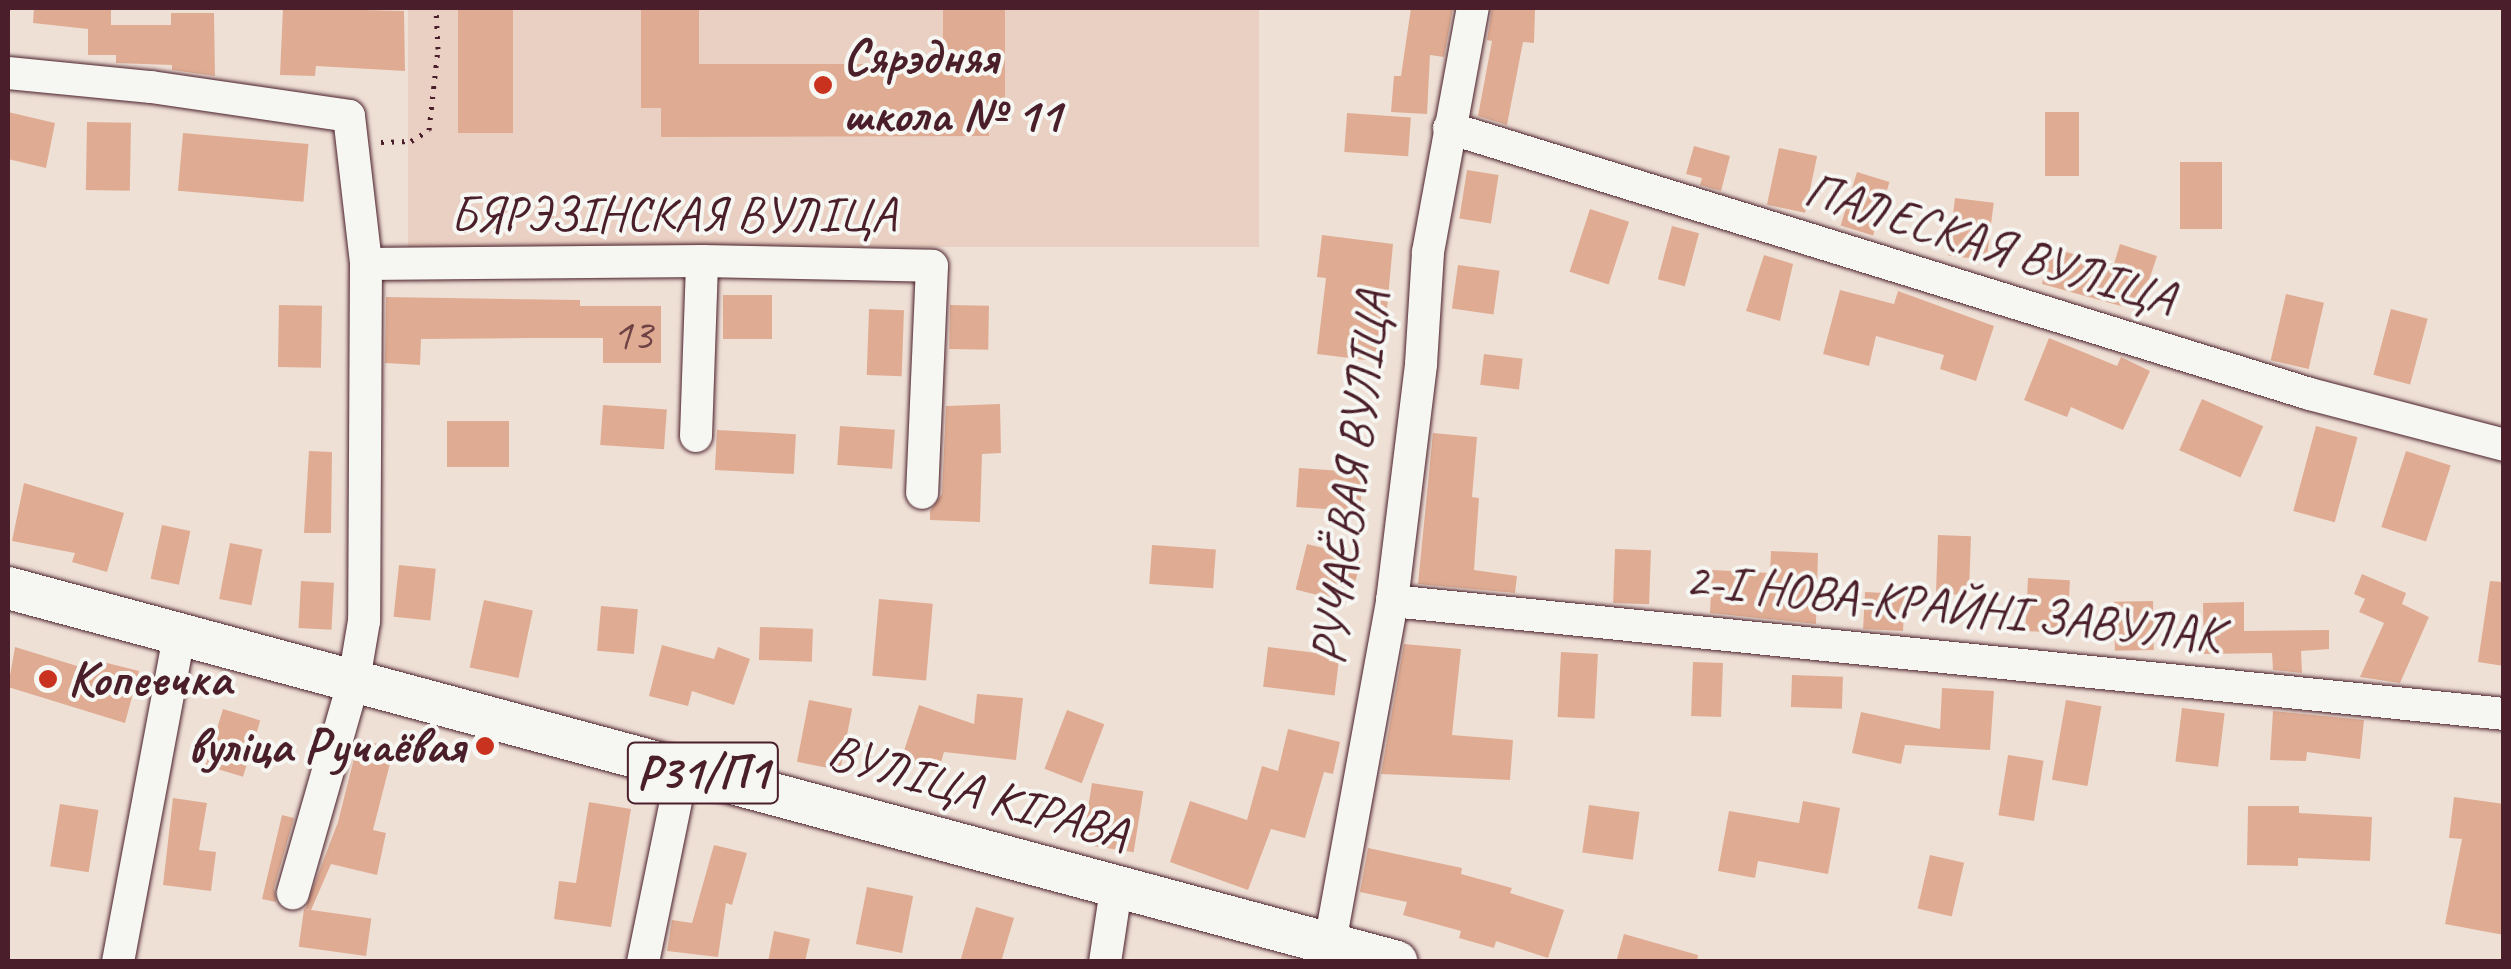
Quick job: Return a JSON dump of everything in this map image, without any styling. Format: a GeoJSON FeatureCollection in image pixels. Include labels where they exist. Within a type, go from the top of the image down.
{"type":"FeatureCollection","features":[{"type":"Feature","properties":{"kind":"main road","name":"ВУЛІЦА КІРАВА"},"geometry":{"type":"LineString","coordinates":[[8,588],[682,767],[1330,952],[1397,962]]}},
{"type":"Feature","properties":{"kind":"street","name":"РУЧАЁВАЯ ВУЛІЦА"},"geometry":{"type":"LineString","coordinates":[[1330,952],[1392,601],[1422,364],[1428,252],[1472,8]]}},
{"type":"Feature","properties":{"kind":"street"},"geometry":{"type":"LineString","coordinates":[[8,73],[151,87],[349,116],[366,264],[364,621],[354,680],[293,893]]}},
{"type":"Feature","properties":{"kind":"street","name":"ПАЛЕСКАЯ ВУЛІЦА"},"geometry":{"type":"LineString","coordinates":[[1449,128],[2292,388],[2504,445]]}},
{"type":"Feature","properties":{"kind":"street"},"geometry":{"type":"LineString","coordinates":[[696,436],[702,261]]}},
{"type":"Feature","properties":{"kind":"street","name":"БЯРЭЗІНСКАЯ ВУЛІЦА"},"geometry":{"type":"LineString","coordinates":[[366,264],[702,261],[932,266],[922,493]]}},
{"type":"Feature","properties":{"kind":"street","name":"2-І НОВА-КРАЙНІ ЗАВУЛАК"},"geometry":{"type":"LineString","coordinates":[[1392,601],[2504,714]]}},
{"type":"Feature","properties":{"kind":"street"},"geometry":{"type":"LineString","coordinates":[[118,962],[179,635]]}},
{"type":"Feature","properties":{"kind":"street"},"geometry":{"type":"LineString","coordinates":[[643,962],[682,767]]}},
{"type":"Feature","properties":{"kind":"street"},"geometry":{"type":"LineString","coordinates":[[1105,962],[1116,889]]}},
{"type":"Feature","properties":{"kind":"path"},"geometry":{"type":"LineString","coordinates":[[353,144],[410,140],[429,130],[438,49],[436,8]]}},
{"type":"Feature","properties":{"kind":"shaded area"},"geometry":{"type":"Polygon","coordinates":[[[408,8],[1259,8],[1259,247],[408,247],[408,8]]]}},
{"type":"Feature","properties":{"kind":"building"},"geometry":{"type":"Polygon","coordinates":[[[34,8],[111,8],[111,25],[171,25],[171,13],[214,13],[215,76],[172,70],[172,65],[116,63],[116,55],[88,55],[88,29],[33,23],[34,8]]]}},
{"type":"Feature","properties":{"kind":"building"},"geometry":{"type":"Polygon","coordinates":[[[283,8],[404,11],[405,71],[316,66],[315,76],[280,75],[283,8]]]}},
{"type":"Feature","properties":{"kind":"building"},"geometry":{"type":"Polygon","coordinates":[[[458,8],[513,8],[513,133],[458,133],[458,8]]]}},
{"type":"Feature","properties":{"kind":"building","name":"Сярэдняя школа № 11"},"geometry":{"type":"Polygon","coordinates":[[[641,8],[699,8],[699,64],[943,64],[943,8],[1005,8],[1005,105],[989,105],[989,136],[661,137],[661,108],[641,108],[641,8]]]}},
{"type":"Feature","properties":{"kind":"building"},"geometry":{"type":"Polygon","coordinates":[[[1411,8],[1453,8],[1444,57],[1430,55],[1427,114],[1391,112],[1394,76],[1401,76],[1411,8]]]}},
{"type":"Feature","properties":{"kind":"building"},"geometry":{"type":"Polygon","coordinates":[[[1492,8],[1535,9],[1534,43],[1523,42],[1507,125],[1478,116],[1492,41],[1487,40],[1492,8]]]}},
{"type":"Feature","properties":{"kind":"building"},"geometry":{"type":"Polygon","coordinates":[[[8,112],[55,123],[46,168],[8,159],[8,112]]]}},
{"type":"Feature","properties":{"kind":"building"},"geometry":{"type":"Polygon","coordinates":[[[2045,112],[2079,112],[2079,176],[2045,176],[2045,112]]]}},
{"type":"Feature","properties":{"kind":"building"},"geometry":{"type":"Polygon","coordinates":[[[1347,113],[1411,117],[1408,156],[1344,152],[1347,113]]]}},
{"type":"Feature","properties":{"kind":"building"},"geometry":{"type":"Polygon","coordinates":[[[87,122],[131,123],[130,191],[86,190],[87,122]]]}},
{"type":"Feature","properties":{"kind":"building"},"geometry":{"type":"Polygon","coordinates":[[[183,133],[309,144],[303,202],[178,191],[183,133]]]}},
{"type":"Feature","properties":{"kind":"building"},"geometry":{"type":"Polygon","coordinates":[[[1694,146],[1730,156],[1721,191],[1700,185],[1702,178],[1686,174],[1694,146]]]}},
{"type":"Feature","properties":{"kind":"building"},"geometry":{"type":"Polygon","coordinates":[[[1779,148],[1817,156],[1805,213],[1767,205],[1779,148]]]}},
{"type":"Feature","properties":{"kind":"building"},"geometry":{"type":"Polygon","coordinates":[[[2180,162],[2222,162],[2222,229],[2180,229],[2180,162]]]}},
{"type":"Feature","properties":{"kind":"building"},"geometry":{"type":"Polygon","coordinates":[[[1467,170],[1499,175],[1491,223],[1459,218],[1467,170]]]}},
{"type":"Feature","properties":{"kind":"building"},"geometry":{"type":"Polygon","coordinates":[[[1857,172],[1890,182],[1873,235],[1841,226],[1857,172]]]}},
{"type":"Feature","properties":{"kind":"building"},"geometry":{"type":"Polygon","coordinates":[[[1955,198],[1994,203],[1987,260],[1948,256],[1955,198]]]}},
{"type":"Feature","properties":{"kind":"building"},"geometry":{"type":"Polygon","coordinates":[[[1590,209],[1629,222],[1609,284],[1570,272],[1590,209]]]}},
{"type":"Feature","properties":{"kind":"building"},"geometry":{"type":"Polygon","coordinates":[[[1672,226],[1699,233],[1685,286],[1658,279],[1672,226]]]}},
{"type":"Feature","properties":{"kind":"building"},"geometry":{"type":"Polygon","coordinates":[[[1322,235],[1393,244],[1382,362],[1317,354],[1326,278],[1317,277],[1322,235]]]}},
{"type":"Feature","properties":{"kind":"building"},"geometry":{"type":"Polygon","coordinates":[[[2120,244],[2157,256],[2139,311],[2042,284],[2050,248],[2114,264],[2120,244]]]}},
{"type":"Feature","properties":{"kind":"building"},"geometry":{"type":"Polygon","coordinates":[[[1764,255],[1793,264],[1780,321],[1746,311],[1764,255]]]}},
{"type":"Feature","properties":{"kind":"building"},"geometry":{"type":"Polygon","coordinates":[[[1458,265],[1500,271],[1493,314],[1452,309],[1458,265]]]}},
{"type":"Feature","properties":{"kind":"building"},"geometry":{"type":"Polygon","coordinates":[[[1840,290],[1894,304],[1898,291],[1994,326],[1976,381],[1940,369],[1944,355],[1876,336],[1869,366],[1823,354],[1840,290]]]}},
{"type":"Feature","properties":{"kind":"building"},"geometry":{"type":"Polygon","coordinates":[[[2286,294],[2324,303],[2309,369],[2271,360],[2286,294]]]}},
{"type":"Feature","properties":{"kind":"building"},"geometry":{"type":"Polygon","coordinates":[[[723,295],[772,295],[772,339],[723,339],[723,295]]]}},
{"type":"Feature","properties":{"kind":"building"},"geometry":{"type":"Polygon","coordinates":[[[386,297],[580,300],[580,306],[661,306],[661,363],[603,363],[603,338],[532,338],[421,339],[420,365],[385,363],[386,297]]]}},
{"type":"Feature","properties":{"kind":"building"},"geometry":{"type":"Polygon","coordinates":[[[279,305],[322,306],[321,368],[278,367],[279,305]]]}},
{"type":"Feature","properties":{"kind":"building"},"geometry":{"type":"Polygon","coordinates":[[[950,305],[989,306],[988,350],[949,349],[950,305]]]}},
{"type":"Feature","properties":{"kind":"building"},"geometry":{"type":"Polygon","coordinates":[[[869,309],[904,310],[902,376],[867,375],[869,309]]]}},
{"type":"Feature","properties":{"kind":"building"},"geometry":{"type":"Polygon","coordinates":[[[2391,309],[2428,319],[2410,385],[2373,375],[2391,309]]]}},
{"type":"Feature","properties":{"kind":"building"},"geometry":{"type":"Polygon","coordinates":[[[2049,338],[2117,366],[2121,357],[2150,371],[2123,430],[2071,407],[2067,417],[2024,400],[2049,338]]]}},
{"type":"Feature","properties":{"kind":"building"},"geometry":{"type":"Polygon","coordinates":[[[1484,354],[1523,359],[1519,390],[1480,385],[1484,354]]]}},
{"type":"Feature","properties":{"kind":"building"},"geometry":{"type":"Polygon","coordinates":[[[2202,399],[2263,426],[2240,477],[2179,450],[2202,399]]]}},
{"type":"Feature","properties":{"kind":"building"},"geometry":{"type":"Polygon","coordinates":[[[1000,404],[1001,453],[982,454],[980,522],[930,520],[930,511],[942,494],[946,406],[1000,404]]]}},
{"type":"Feature","properties":{"kind":"building"},"geometry":{"type":"Polygon","coordinates":[[[603,405],[667,409],[664,449],[600,445],[603,405]]]}},
{"type":"Feature","properties":{"kind":"building"},"geometry":{"type":"Polygon","coordinates":[[[447,421],[509,421],[509,467],[447,467],[447,421]]]}},
{"type":"Feature","properties":{"kind":"building"},"geometry":{"type":"Polygon","coordinates":[[[840,426],[895,430],[892,469],[837,465],[840,426]]]}},
{"type":"Feature","properties":{"kind":"building"},"geometry":{"type":"Polygon","coordinates":[[[2316,426],[2358,437],[2335,522],[2293,511],[2316,426]]]}},
{"type":"Feature","properties":{"kind":"building"},"geometry":{"type":"Polygon","coordinates":[[[717,430],[796,434],[794,474],[715,470],[717,430]]]}},
{"type":"Feature","properties":{"kind":"building"},"geometry":{"type":"Polygon","coordinates":[[[1433,433],[1477,437],[1472,497],[1479,498],[1474,570],[1517,576],[1515,593],[1418,584],[1433,433]]]}},
{"type":"Feature","properties":{"kind":"building"},"geometry":{"type":"Polygon","coordinates":[[[309,451],[332,452],[331,533],[304,533],[309,451]]]}},
{"type":"Feature","properties":{"kind":"building"},"geometry":{"type":"Polygon","coordinates":[[[2406,451],[2451,466],[2426,542],[2381,527],[2406,451]]]}},
{"type":"Feature","properties":{"kind":"building"},"geometry":{"type":"Polygon","coordinates":[[[1299,468],[1363,472],[1360,511],[1296,507],[1299,468]]]}},
{"type":"Feature","properties":{"kind":"building"},"geometry":{"type":"Polygon","coordinates":[[[24,483],[124,513],[107,572],[72,562],[75,553],[12,541],[24,483]]]}},
{"type":"Feature","properties":{"kind":"building"},"geometry":{"type":"Polygon","coordinates":[[[162,525],[190,531],[179,585],[151,579],[162,525]]]}},
{"type":"Feature","properties":{"kind":"building"},"geometry":{"type":"Polygon","coordinates":[[[1938,535],[1971,536],[1969,595],[1936,594],[1938,535]]]}},
{"type":"Feature","properties":{"kind":"building"},"geometry":{"type":"Polygon","coordinates":[[[230,543],[262,549],[252,605],[219,599],[230,543]]]}},
{"type":"Feature","properties":{"kind":"building"},"geometry":{"type":"Polygon","coordinates":[[[1307,544],[1361,558],[1350,603],[1296,590],[1307,544]]]}},
{"type":"Feature","properties":{"kind":"building"},"geometry":{"type":"Polygon","coordinates":[[[1152,545],[1216,549],[1213,588],[1149,584],[1152,545]]]}},
{"type":"Feature","properties":{"kind":"building"},"geometry":{"type":"Polygon","coordinates":[[[1615,549],[1651,550],[1649,604],[1613,603],[1615,549]]]}},
{"type":"Feature","properties":{"kind":"building"},"geometry":{"type":"Polygon","coordinates":[[[1771,551],[1818,553],[1816,624],[1710,613],[1712,570],[1770,573],[1771,551]]]}},
{"type":"Feature","properties":{"kind":"building"},"geometry":{"type":"Polygon","coordinates":[[[399,565],[436,569],[430,621],[394,617],[399,565]]]}},
{"type":"Feature","properties":{"kind":"building"},"geometry":{"type":"Polygon","coordinates":[[[2362,574],[2406,593],[2402,604],[2429,617],[2400,683],[2360,677],[2384,623],[2359,612],[2365,599],[2354,594],[2362,574]]]}},
{"type":"Feature","properties":{"kind":"building"},"geometry":{"type":"Polygon","coordinates":[[[2028,578],[2070,580],[2067,633],[2025,631],[2028,578]]]}},
{"type":"Feature","properties":{"kind":"building"},"geometry":{"type":"Polygon","coordinates":[[[301,581],[334,583],[331,630],[299,628],[301,581]]]}},
{"type":"Feature","properties":{"kind":"building"},"geometry":{"type":"Polygon","coordinates":[[[2490,581],[2504,582],[2504,666],[2478,662],[2490,581]]]}},
{"type":"Feature","properties":{"kind":"building"},"geometry":{"type":"Polygon","coordinates":[[[1865,592],[1905,594],[1903,631],[1863,629],[1865,592]]]}},
{"type":"Feature","properties":{"kind":"building"},"geometry":{"type":"Polygon","coordinates":[[[879,599],[933,604],[926,680],[872,676],[879,599]]]}},
{"type":"Feature","properties":{"kind":"building"},"geometry":{"type":"Polygon","coordinates":[[[484,600],[533,610],[519,678],[470,667],[484,600]]]}},
{"type":"Feature","properties":{"kind":"building"},"geometry":{"type":"Polygon","coordinates":[[[2153,601],[2154,650],[2115,651],[2114,602],[2153,601]]]}},
{"type":"Feature","properties":{"kind":"building"},"geometry":{"type":"Polygon","coordinates":[[[2244,602],[2244,631],[2329,630],[2329,649],[2301,651],[2302,673],[2273,670],[2272,653],[2204,654],[2203,603],[2244,602]]]}},
{"type":"Feature","properties":{"kind":"building"},"geometry":{"type":"Polygon","coordinates":[[[601,606],[638,609],[634,654],[597,651],[601,606]]]}},
{"type":"Feature","properties":{"kind":"building"},"geometry":{"type":"Polygon","coordinates":[[[760,627],[813,629],[812,662],[759,660],[760,627]]]}},
{"type":"Feature","properties":{"kind":"building"},"geometry":{"type":"Polygon","coordinates":[[[1404,644],[1461,649],[1452,735],[1513,740],[1510,780],[1381,774],[1404,644]]]}},
{"type":"Feature","properties":{"kind":"building"},"geometry":{"type":"Polygon","coordinates":[[[662,645],[714,659],[718,647],[750,659],[734,705],[692,691],[688,706],[649,696],[662,645]]]}},
{"type":"Feature","properties":{"kind":"building"},"geometry":{"type":"Polygon","coordinates":[[[15,647],[100,673],[103,662],[139,671],[125,723],[8,687],[15,647]]]}},
{"type":"Feature","properties":{"kind":"building"},"geometry":{"type":"Polygon","coordinates":[[[1268,647],[1339,656],[1335,695],[1263,687],[1268,647]]]}},
{"type":"Feature","properties":{"kind":"building"},"geometry":{"type":"Polygon","coordinates":[[[1561,652],[1598,654],[1595,719],[1558,717],[1561,652]]]}},
{"type":"Feature","properties":{"kind":"building"},"geometry":{"type":"Polygon","coordinates":[[[1693,662],[1723,663],[1721,717],[1691,716],[1693,662]]]}},
{"type":"Feature","properties":{"kind":"building"},"geometry":{"type":"Polygon","coordinates":[[[1792,675],[1843,677],[1842,709],[1791,707],[1792,675]]]}},
{"type":"Feature","properties":{"kind":"building"},"geometry":{"type":"Polygon","coordinates":[[[1942,688],[1994,691],[1990,750],[1905,745],[1901,764],[1852,753],[1861,712],[1940,729],[1942,688]]]}},
{"type":"Feature","properties":{"kind":"building"},"geometry":{"type":"Polygon","coordinates":[[[977,694],[1023,698],[1016,760],[944,752],[938,772],[901,760],[919,705],[974,724],[977,694]]]}},
{"type":"Feature","properties":{"kind":"building"},"geometry":{"type":"Polygon","coordinates":[[[809,700],[852,708],[840,770],[797,762],[809,700]]]}},
{"type":"Feature","properties":{"kind":"building"},"geometry":{"type":"Polygon","coordinates":[[[2066,700],[2101,706],[2087,786],[2052,780],[2066,700]]]}},
{"type":"Feature","properties":{"kind":"building"},"geometry":{"type":"Polygon","coordinates":[[[2182,708],[2225,713],[2218,767],[2175,762],[2182,708]]]}},
{"type":"Feature","properties":{"kind":"building"},"geometry":{"type":"Polygon","coordinates":[[[223,709],[260,720],[243,777],[206,765],[223,709]]]}},
{"type":"Feature","properties":{"kind":"building"},"geometry":{"type":"Polygon","coordinates":[[[1067,710],[1104,724],[1082,783],[1044,769],[1067,710]]]}},
{"type":"Feature","properties":{"kind":"building"},"geometry":{"type":"Polygon","coordinates":[[[2273,711],[2364,720],[2360,759],[2307,752],[2306,761],[2270,760],[2273,711]]]}},
{"type":"Feature","properties":{"kind":"building"},"geometry":{"type":"Polygon","coordinates":[[[1288,729],[1340,742],[1333,774],[1324,772],[1305,838],[1271,829],[1248,890],[1170,862],[1190,801],[1247,820],[1262,766],[1278,771],[1288,729]]]}},
{"type":"Feature","properties":{"kind":"building"},"geometry":{"type":"Polygon","coordinates":[[[359,739],[394,748],[373,830],[386,833],[377,875],[331,864],[311,910],[305,909],[338,822],[359,739]]]}},
{"type":"Feature","properties":{"kind":"building"},"geometry":{"type":"Polygon","coordinates":[[[2008,755],[2044,761],[2034,821],[1998,815],[2008,755]]]}},
{"type":"Feature","properties":{"kind":"building"},"geometry":{"type":"Polygon","coordinates":[[[1092,783],[1143,791],[1134,852],[1082,844],[1092,783]]]}},
{"type":"Feature","properties":{"kind":"building"},"geometry":{"type":"Polygon","coordinates":[[[2454,797],[2504,804],[2504,935],[2445,924],[2462,839],[2449,838],[2454,797]]]}},
{"type":"Feature","properties":{"kind":"building"},"geometry":{"type":"Polygon","coordinates":[[[173,798],[207,803],[199,850],[216,852],[211,891],[163,885],[173,798]]]}},
{"type":"Feature","properties":{"kind":"building"},"geometry":{"type":"Polygon","coordinates":[[[1803,801],[1840,808],[1828,874],[1758,861],[1755,878],[1718,871],[1729,811],[1799,823],[1803,801]]]}},
{"type":"Feature","properties":{"kind":"building"},"geometry":{"type":"Polygon","coordinates":[[[589,802],[631,809],[611,927],[554,919],[559,881],[576,883],[589,802]]]}},
{"type":"Feature","properties":{"kind":"building"},"geometry":{"type":"Polygon","coordinates":[[[60,804],[99,810],[89,872],[50,866],[60,804]]]}},
{"type":"Feature","properties":{"kind":"building"},"geometry":{"type":"Polygon","coordinates":[[[1589,805],[1640,812],[1633,860],[1582,853],[1589,805]]]}},
{"type":"Feature","properties":{"kind":"building"},"geometry":{"type":"Polygon","coordinates":[[[2248,806],[2299,806],[2299,813],[2372,817],[2370,861],[2298,858],[2298,866],[2247,865],[2248,806]]]}},
{"type":"Feature","properties":{"kind":"building"},"geometry":{"type":"Polygon","coordinates":[[[282,815],[294,818],[274,888],[276,902],[262,899],[282,815]]]}},
{"type":"Feature","properties":{"kind":"building"},"geometry":{"type":"Polygon","coordinates":[[[714,845],[747,853],[732,905],[726,903],[718,957],[667,951],[672,920],[692,923],[714,845]]]}},
{"type":"Feature","properties":{"kind":"building"},"geometry":{"type":"Polygon","coordinates":[[[1368,848],[1462,868],[1461,874],[1512,888],[1510,893],[1564,910],[1548,958],[1496,941],[1494,948],[1459,938],[1461,931],[1403,915],[1407,902],[1360,892],[1368,848]]]}},
{"type":"Feature","properties":{"kind":"building"},"geometry":{"type":"Polygon","coordinates":[[[1930,855],[1964,863],[1952,916],[1918,909],[1930,855]]]}},
{"type":"Feature","properties":{"kind":"building"},"geometry":{"type":"Polygon","coordinates":[[[867,887],[913,896],[902,953],[856,944],[867,887]]]}},
{"type":"Feature","properties":{"kind":"building"},"geometry":{"type":"Polygon","coordinates":[[[976,907],[1014,918],[1001,962],[960,962],[976,907]]]}},
{"type":"Feature","properties":{"kind":"building"},"geometry":{"type":"Polygon","coordinates":[[[304,909],[371,918],[366,956],[299,947],[304,909]]]}},
{"type":"Feature","properties":{"kind":"building"},"geometry":{"type":"Polygon","coordinates":[[[774,931],[810,939],[805,962],[768,962],[774,931]]]}},
{"type":"Feature","properties":{"kind":"building"},"geometry":{"type":"Polygon","coordinates":[[[1624,934],[1698,955],[1697,962],[1616,962],[1624,934]]]}},
{"type":"Feature","properties":{"kind":"place","name":"Сярэдняя школа № 11"},"geometry":{"type":"Point","coordinates":[823,85]}},
{"type":"Feature","properties":{"kind":"place","name":"Копеечка"},"geometry":{"type":"Point","coordinates":[48,679]}},
{"type":"Feature","properties":{"kind":"place","name":"вуліца Ручаёвая"},"geometry":{"type":"Point","coordinates":[485,746]}}]}
